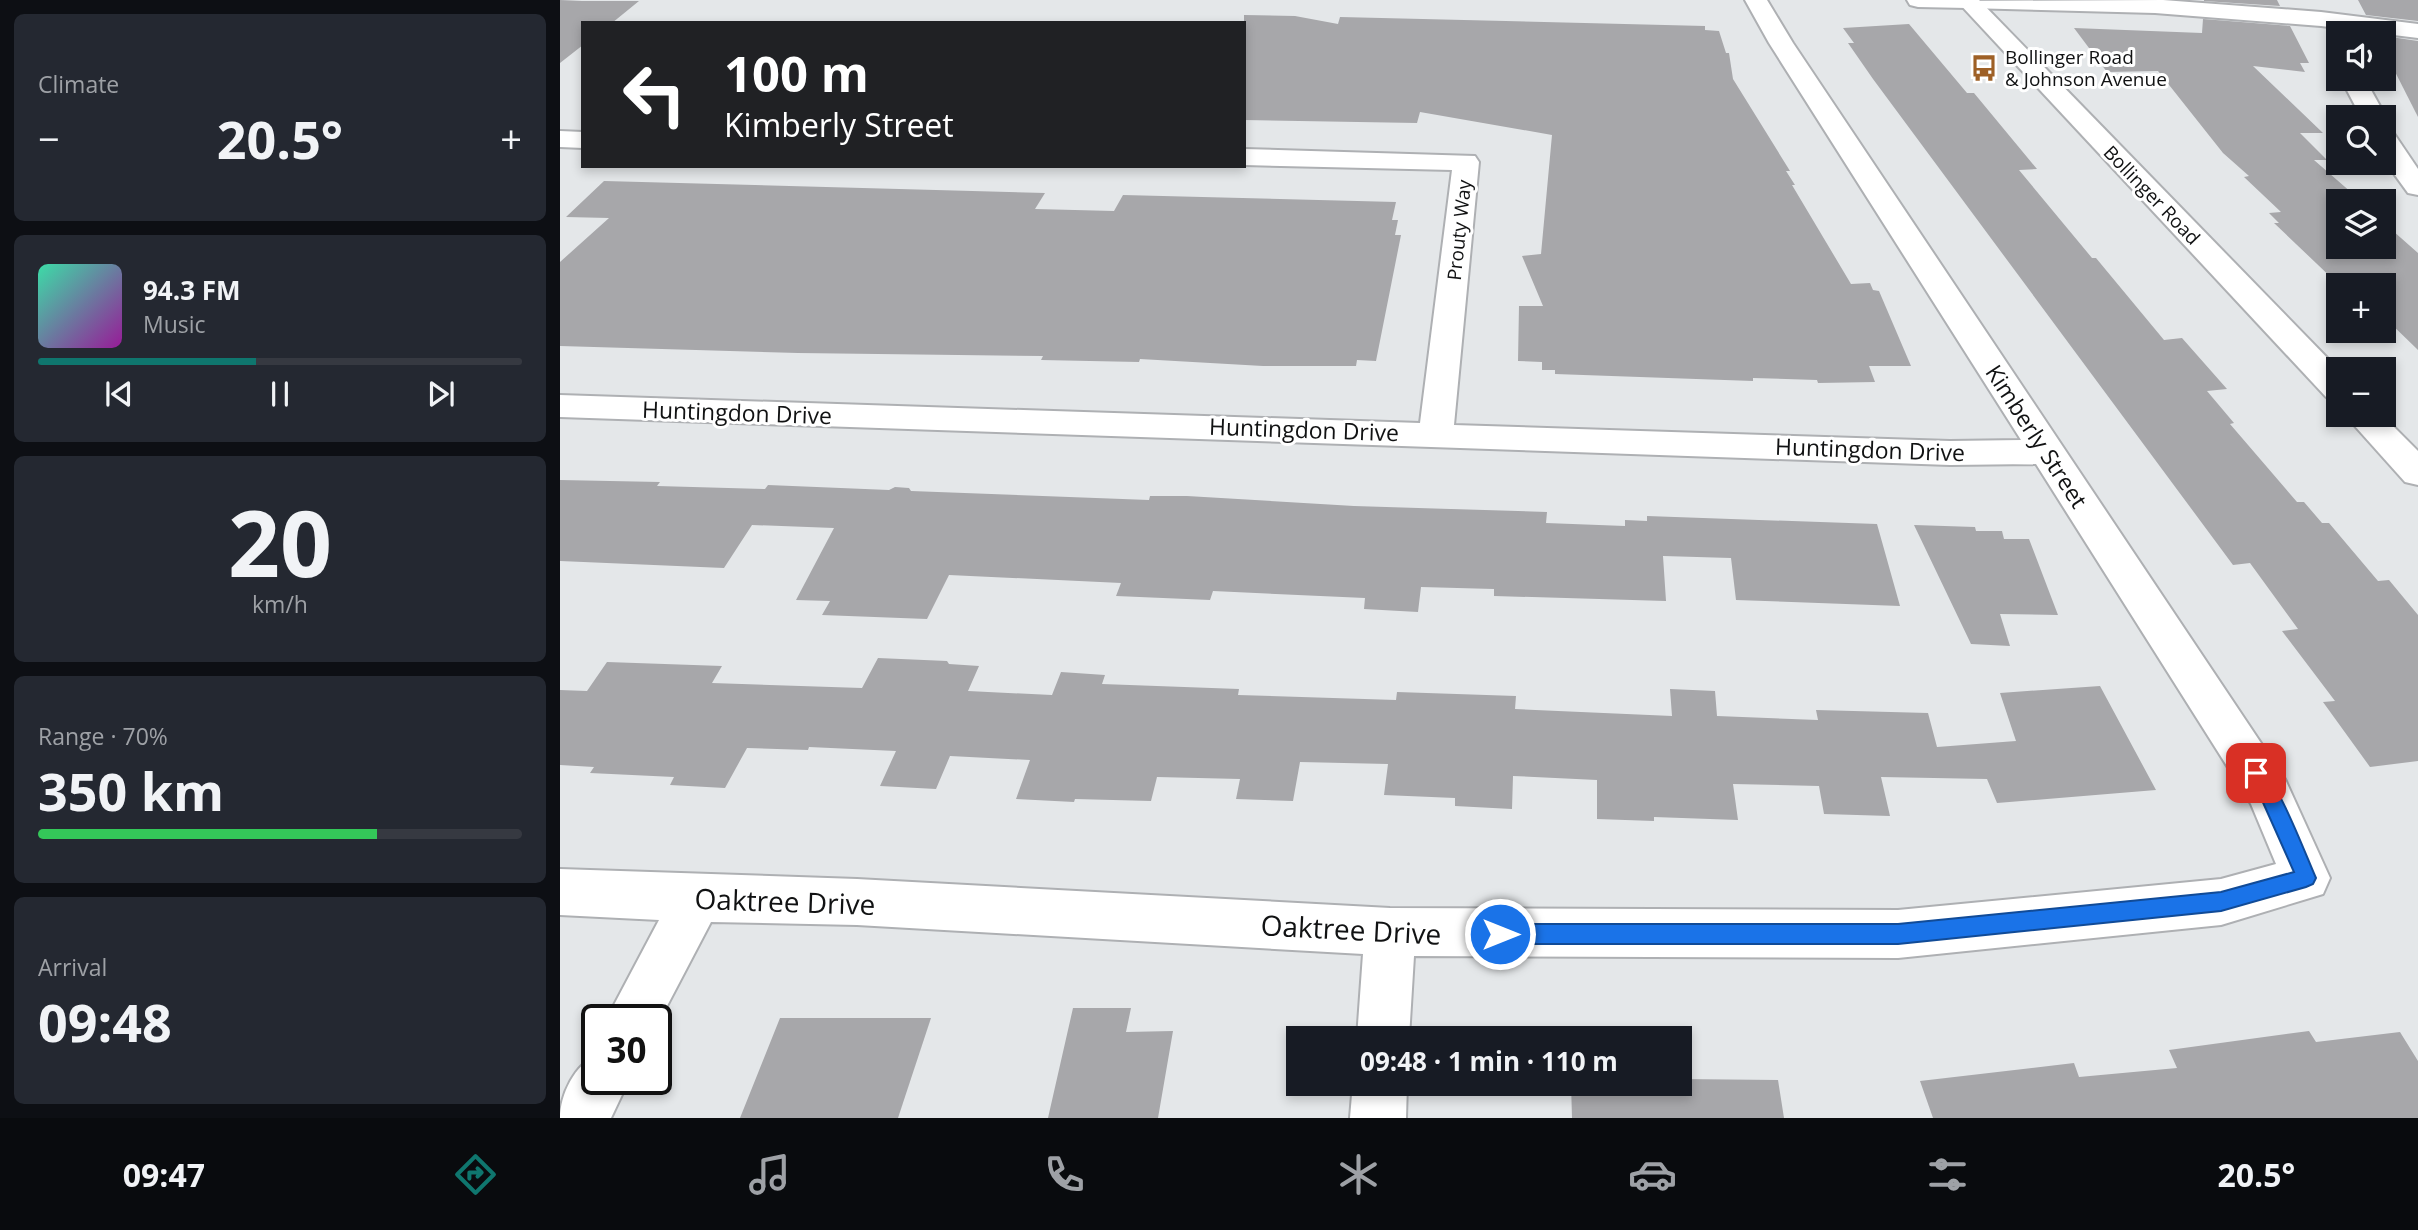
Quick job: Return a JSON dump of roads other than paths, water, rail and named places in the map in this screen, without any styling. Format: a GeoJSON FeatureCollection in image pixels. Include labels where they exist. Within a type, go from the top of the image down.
{"type":"FeatureCollection","features":[{"type":"Feature","properties":{"kind":"street","name":"Kimberly Street"},"geometry":{"type":"LineString","coordinates":[[1756,0],[1781,43],[2269,793],[2306,878]]}},
{"type":"Feature","properties":{"kind":"street"},"geometry":{"type":"LineString","coordinates":[[1918,0],[2153,3],[2418,31]]}},
{"type":"Feature","properties":{"kind":"street","name":"Bollinger Road"},"geometry":{"type":"LineString","coordinates":[[1967,0],[2326,376]]}},
{"type":"Feature","properties":{"kind":"street"},"geometry":{"type":"LineString","coordinates":[[2321,19],[2326,28]]}},
{"type":"Feature","properties":{"kind":"street"},"geometry":{"type":"LineString","coordinates":[[560,139],[581,140]]}},
{"type":"Feature","properties":{"kind":"street","name":"Prouty Way"},"geometry":{"type":"LineString","coordinates":[[1246,157],[1466,162],[1436,434]]}},
{"type":"Feature","properties":{"kind":"street"},"geometry":{"type":"LineString","coordinates":[[2396,159],[2418,187]]}},
{"type":"Feature","properties":{"kind":"street","name":"Huntingdon Drive"},"geometry":{"type":"LineString","coordinates":[[560,407],[1936,452],[2047,452]]}},
{"type":"Feature","properties":{"kind":"street"},"geometry":{"type":"LineString","coordinates":[[2374,427],[2418,473]]}},
{"type":"Feature","properties":{"kind":"street","name":"Oaktree Drive"},"geometry":{"type":"LineString","coordinates":[[560,892],[697,899],[857,902],[1390,932],[1898,934],[2221,902],[2306,878]]}},
{"type":"Feature","properties":{"kind":"street"},"geometry":{"type":"LineString","coordinates":[[641,1004],[697,899]]}},
{"type":"Feature","properties":{"kind":"street"},"geometry":{"type":"LineString","coordinates":[[1384,1026],[1390,932]]}},
{"type":"Feature","properties":{"kind":"street"},"geometry":{"type":"LineString","coordinates":[[582,1118],[594,1095]]}},
{"type":"Feature","properties":{"kind":"street"},"geometry":{"type":"LineString","coordinates":[[1378,1118],[1379,1096]]}},
{"type":"Feature","properties":{"kind":"place","name":"Bollinger Road & Johnson Avenue"},"geometry":{"type":"Point","coordinates":[1984,68]}}]}
